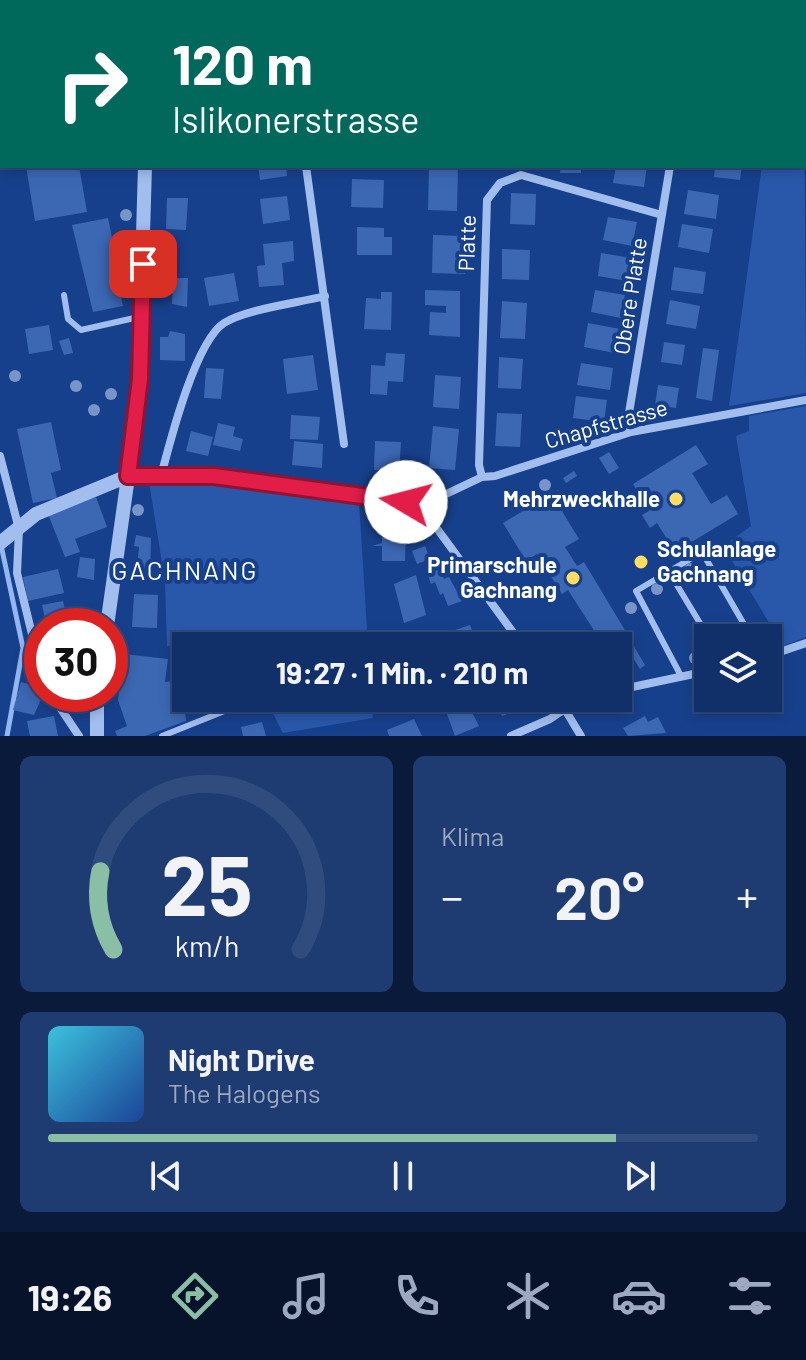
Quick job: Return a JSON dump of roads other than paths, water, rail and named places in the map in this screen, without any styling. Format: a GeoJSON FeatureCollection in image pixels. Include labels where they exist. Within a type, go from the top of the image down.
{"type":"FeatureCollection","features":[{"type":"Feature","properties":{"kind":"street"},"geometry":{"type":"LineString","coordinates":[[110,608],[138,406],[145,168]]}},
{"type":"Feature","properties":{"kind":"street"},"geometry":{"type":"LineString","coordinates":[[306,168],[344,444]]}},
{"type":"Feature","properties":{"kind":"street","name":"Obere Platte"},"geometry":{"type":"LineString","coordinates":[[631,432],[628,419],[670,168]]}},
{"type":"Feature","properties":{"kind":"street","name":"Platte"},"geometry":{"type":"LineString","coordinates":[[482,477],[479,465],[487,200],[500,183],[521,175],[662,215]]}},
{"type":"Feature","properties":{"kind":"street"},"geometry":{"type":"LineString","coordinates":[[161,476],[175,419],[216,331],[231,320],[325,296]]}},
{"type":"Feature","properties":{"kind":"street","name":"Chapfstrasse"},"geometry":{"type":"LineString","coordinates":[[423,505],[482,477],[495,476],[631,432],[806,400]]}},
{"type":"Feature","properties":{"kind":"street"},"geometry":{"type":"LineString","coordinates":[[0,456],[9,537],[26,608]]}},
{"type":"Feature","properties":{"kind":"street"},"geometry":{"type":"LineString","coordinates":[[9,537],[36,514],[128,476],[214,476],[423,505],[513,632]]}},
{"type":"Feature","properties":{"kind":"street"},"geometry":{"type":"LineString","coordinates":[[782,652],[806,643]]}},
{"type":"Feature","properties":{"kind":"street"},"geometry":{"type":"LineString","coordinates":[[632,687],[694,674]]}},
{"type":"Feature","properties":{"kind":"street"},"geometry":{"type":"LineString","coordinates":[[63,712],[79,736]]}},
{"type":"Feature","properties":{"kind":"street"},"geometry":{"type":"LineString","coordinates":[[97,712],[97,736]]}},
{"type":"Feature","properties":{"kind":"street"},"geometry":{"type":"LineString","coordinates":[[511,736],[559,712]]}},
{"type":"Feature","properties":{"kind":"street"},"geometry":{"type":"LineString","coordinates":[[568,712],[581,736]]}},
{"type":"Feature","properties":{"kind":"lane"},"geometry":{"type":"LineString","coordinates":[[64,295],[68,319],[81,330],[143,317]]}},
{"type":"Feature","properties":{"kind":"lane"},"geometry":{"type":"LineString","coordinates":[[681,676],[636,591],[702,552],[744,624]]}},
{"type":"Feature","properties":{"kind":"lane"},"geometry":{"type":"LineString","coordinates":[[669,572],[701,624]]}},
{"type":"Feature","properties":{"kind":"lane"},"geometry":{"type":"LineString","coordinates":[[162,736],[222,712]]}},
{"type":"Feature","properties":{"kind":"waterway"},"geometry":{"type":"LineString","coordinates":[[1,545],[23,648],[7,736]]}},
{"type":"Feature","properties":{"kind":"place","name":"Mehrzweckhalle"},"geometry":{"type":"Point","coordinates":[676,499]}},
{"type":"Feature","properties":{"kind":"place","name":"Schulanlage Gachnang"},"geometry":{"type":"Point","coordinates":[641,562]}},
{"type":"Feature","properties":{"kind":"place","name":"Primarschule Gachnang"},"geometry":{"type":"Point","coordinates":[573,578]}},
{"type":"Feature","properties":{"kind":"district","name":"GACHNANG"},"geometry":{"type":"Point","coordinates":[185,571]}}]}
